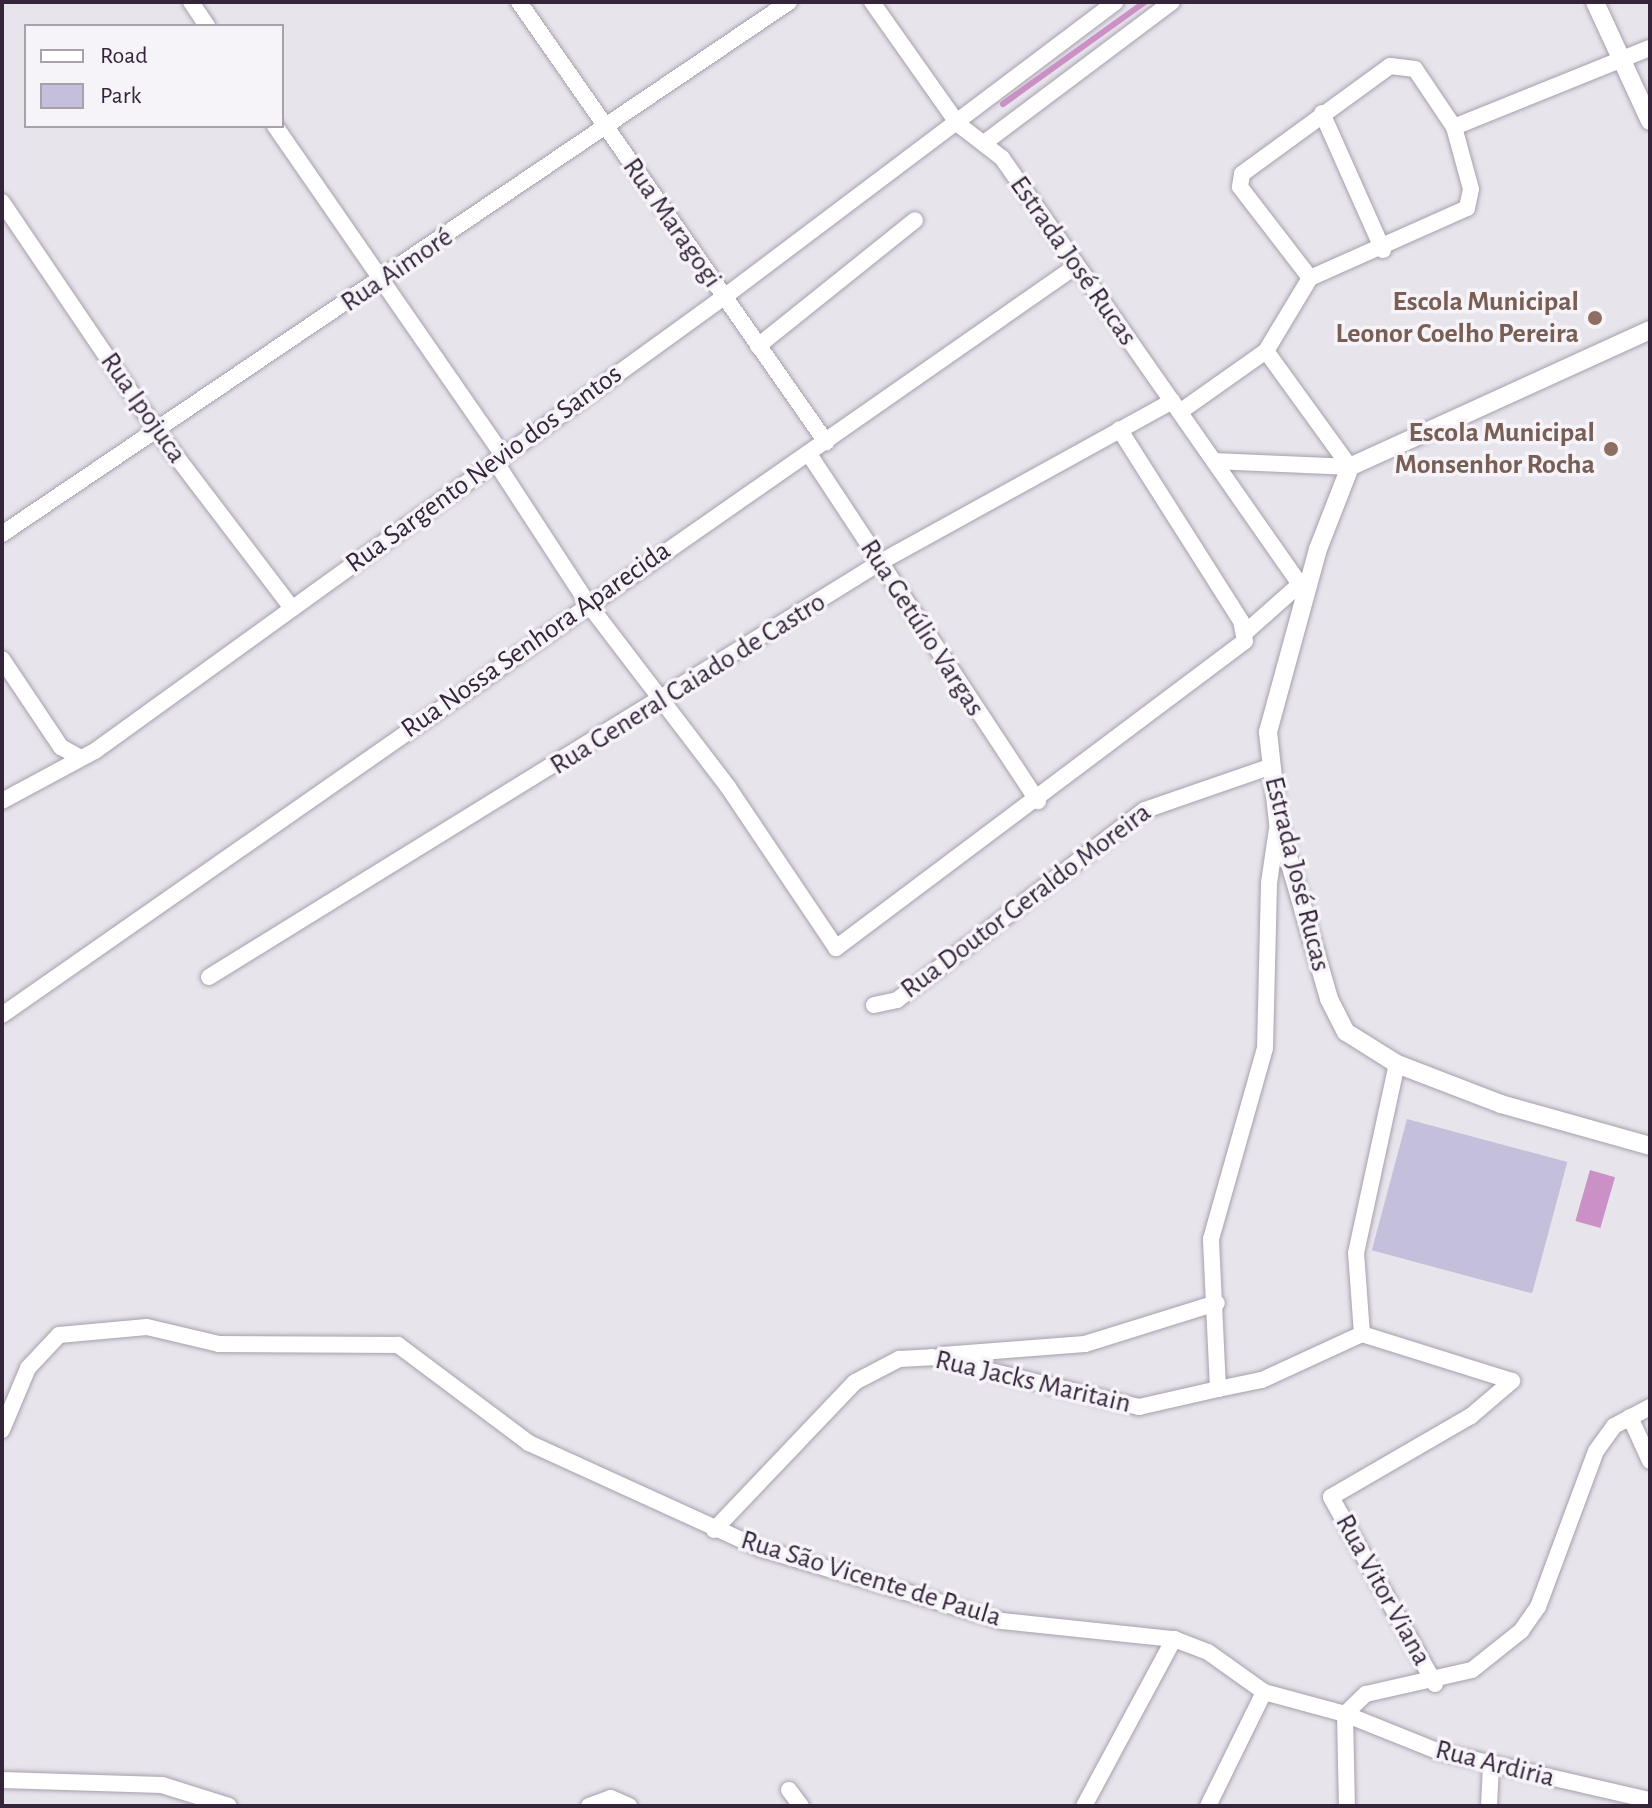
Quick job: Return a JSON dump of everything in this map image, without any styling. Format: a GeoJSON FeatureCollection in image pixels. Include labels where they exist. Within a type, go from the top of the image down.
{"type":"FeatureCollection","features":[{"type":"Feature","properties":{"kind":"street"},"geometry":{"type":"LineString","coordinates":[[191,2],[206,24]]}},
{"type":"Feature","properties":{"kind":"street","name":"Rua Maragogi"},"geometry":{"type":"LineString","coordinates":[[519,2],[605,130],[826,442]]}},
{"type":"Feature","properties":{"kind":"street","name":"Rua Aimoré"},"geometry":{"type":"LineString","coordinates":[[2,534],[605,130],[789,2]]}},
{"type":"Feature","properties":{"kind":"street","name":"Estrada José Rucas"},"geometry":{"type":"LineString","coordinates":[[872,2],[958,124],[984,143],[1176,406],[1303,588],[1271,705],[1269,767],[1278,822],[1335,1015],[1357,1042],[1397,1064],[1501,1104],[1650,1146]]}},
{"type":"Feature","properties":{"kind":"street","name":"Rua Sargento Nevio dos Santos"},"geometry":{"type":"LineString","coordinates":[[2,801],[77,756],[95,751],[724,297],[958,124],[1115,2]]}},
{"type":"Feature","properties":{"kind":"street"},"geometry":{"type":"LineString","coordinates":[[984,143],[1172,2]]}},
{"type":"Feature","properties":{"kind":"street"},"geometry":{"type":"LineString","coordinates":[[1595,2],[1650,121]]}},
{"type":"Feature","properties":{"kind":"street"},"geometry":{"type":"LineString","coordinates":[[1454,127],[1650,48]]}},
{"type":"Feature","properties":{"kind":"street"},"geometry":{"type":"LineString","coordinates":[[1310,278],[1240,182],[1322,113],[1402,64],[1415,69],[1454,127],[1471,189],[1467,208],[1383,250],[1310,278],[1266,351],[1350,467]]}},
{"type":"Feature","properties":{"kind":"street"},"geometry":{"type":"LineString","coordinates":[[1322,113],[1383,250]]}},
{"type":"Feature","properties":{"kind":"street"},"geometry":{"type":"LineString","coordinates":[[276,128],[499,458],[589,605],[663,703],[836,948],[1237,653],[1244,626],[1303,588],[1350,467]]}},
{"type":"Feature","properties":{"kind":"street","name":"Rua Ipojuca"},"geometry":{"type":"LineString","coordinates":[[2,202],[157,431],[292,608]]}},
{"type":"Feature","properties":{"kind":"street"},"geometry":{"type":"LineString","coordinates":[[758,346],[915,220]]}},
{"type":"Feature","properties":{"kind":"street","name":"Rua Nossa Senhora Aparecida"},"geometry":{"type":"LineString","coordinates":[[2,1015],[1073,268]]}},
{"type":"Feature","properties":{"kind":"street"},"geometry":{"type":"LineString","coordinates":[[1215,461],[1350,467],[1650,330]]}},
{"type":"Feature","properties":{"kind":"street","name":"Rua General Caiado de Castro"},"geometry":{"type":"LineString","coordinates":[[209,977],[663,703],[879,563],[1119,429],[1176,406],[1266,351]]}},
{"type":"Feature","properties":{"kind":"street"},"geometry":{"type":"LineString","coordinates":[[1119,429],[1244,626]]}},
{"type":"Feature","properties":{"kind":"street","name":"Rua Getúlio Vargas"},"geometry":{"type":"LineString","coordinates":[[809,454],[1038,801]]}},
{"type":"Feature","properties":{"kind":"street"},"geometry":{"type":"LineString","coordinates":[[2,659],[61,747],[77,756]]}},
{"type":"Feature","properties":{"kind":"street","name":"Rua Doutor Geraldo Moreira"},"geometry":{"type":"LineString","coordinates":[[874,1005],[897,1000],[1145,810],[1269,767]]}},
{"type":"Feature","properties":{"kind":"street"},"geometry":{"type":"LineString","coordinates":[[1218,1389],[1217,1303],[1211,1239],[1265,1048],[1278,822]]}},
{"type":"Feature","properties":{"kind":"street"},"geometry":{"type":"LineString","coordinates":[[1362,1334],[1356,1253],[1397,1064]]}},
{"type":"Feature","properties":{"kind":"street"},"geometry":{"type":"LineString","coordinates":[[932,1357],[1085,1344],[1217,1303]]}},
{"type":"Feature","properties":{"kind":"street"},"geometry":{"type":"LineString","coordinates":[[2,1430],[28,1368],[59,1335],[147,1327],[219,1344],[398,1345],[529,1443],[714,1530]]}},
{"type":"Feature","properties":{"kind":"street","name":"Rua Vitor Viana"},"geometry":{"type":"LineString","coordinates":[[1362,1334],[1512,1381],[1471,1416],[1331,1497],[1435,1684]]}},
{"type":"Feature","properties":{"kind":"street","name":"Rua Jacks Maritain"},"geometry":{"type":"LineString","coordinates":[[714,1530],[855,1382],[899,1359],[932,1357],[1139,1407],[1262,1380],[1362,1334]]}},
{"type":"Feature","properties":{"kind":"street"},"geometry":{"type":"LineString","coordinates":[[1347,1806],[1345,1714],[1366,1694],[1435,1684],[1472,1670],[1521,1631],[1538,1607],[1596,1451],[1630,1417],[1650,1407]]}},
{"type":"Feature","properties":{"kind":"street"},"geometry":{"type":"LineString","coordinates":[[1630,1417],[1650,1461]]}},
{"type":"Feature","properties":{"kind":"street","name":"Rua São Vicente de Paula"},"geometry":{"type":"LineString","coordinates":[[714,1530],[1002,1621],[1174,1639],[1208,1652],[1264,1692],[1345,1714]]}},
{"type":"Feature","properties":{"kind":"street"},"geometry":{"type":"LineString","coordinates":[[1084,1806],[1174,1639]]}},
{"type":"Feature","properties":{"kind":"street"},"geometry":{"type":"LineString","coordinates":[[1208,1806],[1264,1692]]}},
{"type":"Feature","properties":{"kind":"street","name":"Rua Ardiria"},"geometry":{"type":"LineString","coordinates":[[1345,1714],[1491,1765],[1650,1800]]}},
{"type":"Feature","properties":{"kind":"street"},"geometry":{"type":"LineString","coordinates":[[1489,1806],[1491,1765]]}},
{"type":"Feature","properties":{"kind":"street"},"geometry":{"type":"LineString","coordinates":[[2,1780],[162,1785],[229,1806]]}},
{"type":"Feature","properties":{"kind":"street"},"geometry":{"type":"LineString","coordinates":[[789,1790],[801,1806]]}},
{"type":"Feature","properties":{"kind":"street"},"geometry":{"type":"LineString","coordinates":[[589,1806],[611,1798],[629,1806]]}},
{"type":"Feature","properties":{"kind":"green space"},"geometry":{"type":"Polygon","coordinates":[[[1407,1119],[1567,1162],[1532,1293],[1372,1250],[1407,1119]]]}},
{"type":"Feature","properties":{"kind":"shaded area"},"geometry":{"type":"Polygon","coordinates":[[[1590,1170],[1615,1177],[1600,1228],[1575,1221],[1590,1170]]]}},
{"type":"Feature","properties":{"kind":"waterway"},"geometry":{"type":"LineString","coordinates":[[1003,104],[1145,2]]}},
{"type":"Feature","properties":{"kind":"place","name":"Escola Municipal Leonor Coelho Pereira"},"geometry":{"type":"Point","coordinates":[1595,318]}},
{"type":"Feature","properties":{"kind":"place","name":"Escola Municipal Monsenhor Rocha"},"geometry":{"type":"Point","coordinates":[1611,449]}}]}
